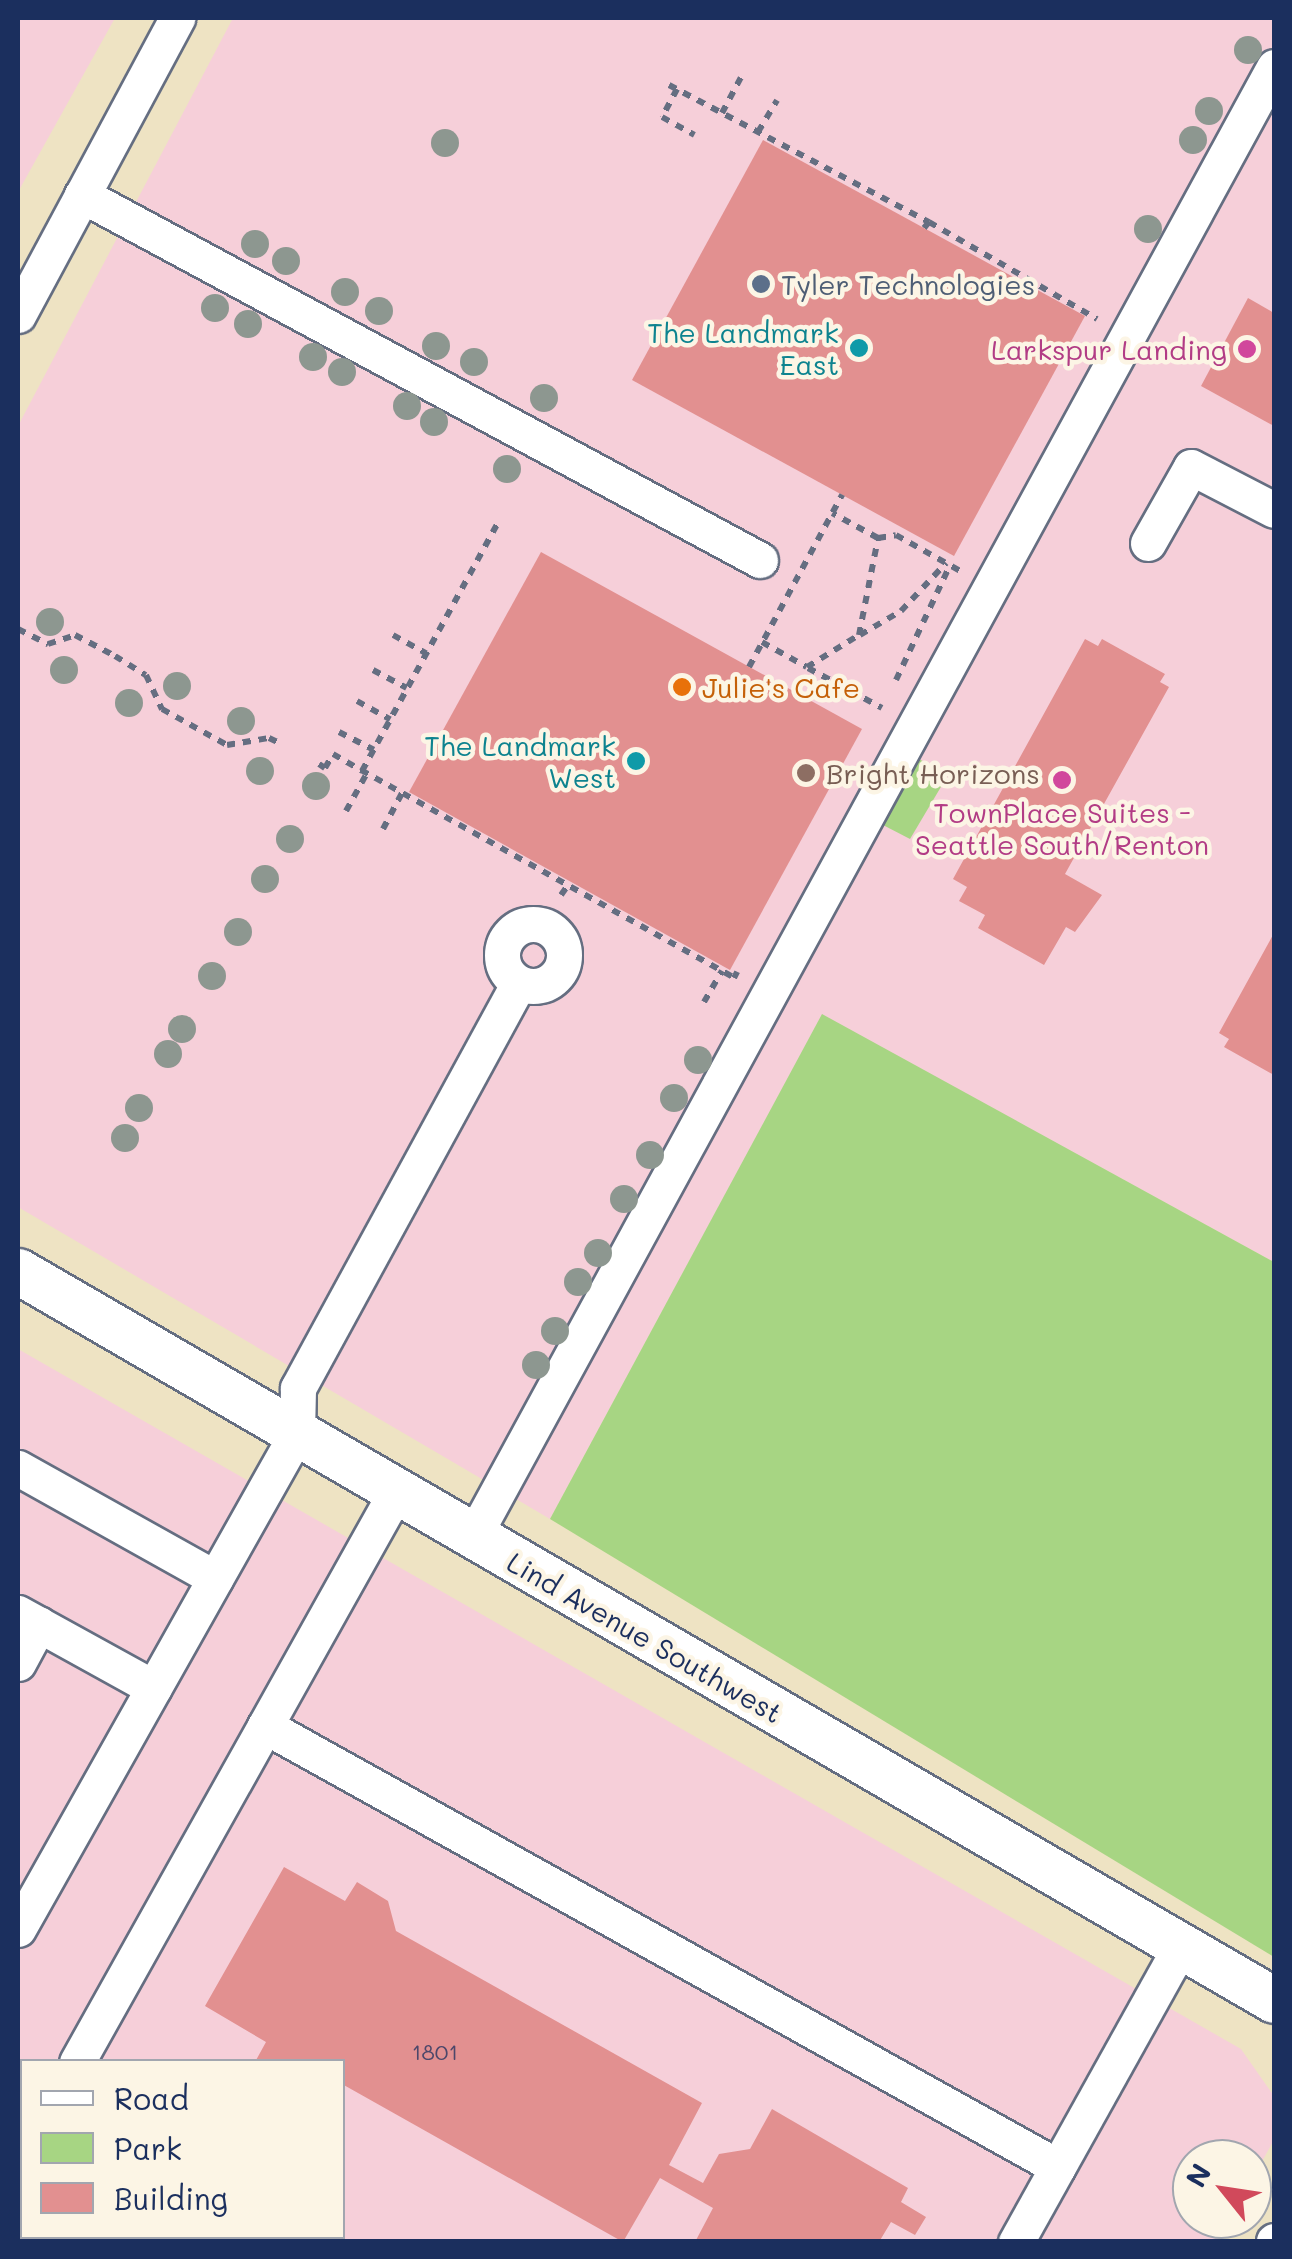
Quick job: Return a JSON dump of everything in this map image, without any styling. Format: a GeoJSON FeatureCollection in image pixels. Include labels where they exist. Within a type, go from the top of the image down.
{"type":"FeatureCollection","features":[{"type":"Feature","properties":{"kind":"main road","name":"Lind Avenue Southwest"},"geometry":{"type":"LineString","coordinates":[[18,1271],[1274,2000]]}},
{"type":"Feature","properties":{"kind":"street"},"geometry":{"type":"LineString","coordinates":[[18,315],[177,18]]}},
{"type":"Feature","properties":{"kind":"street"},"geometry":{"type":"LineString","coordinates":[[473,1538],[1274,66]]}},
{"type":"Feature","properties":{"kind":"street"},"geometry":{"type":"LineString","coordinates":[[82,196],[760,560]]}},
{"type":"Feature","properties":{"kind":"street"},"geometry":{"type":"LineString","coordinates":[[1148,543],[1191,467],[1274,510]]}},
{"type":"Feature","properties":{"kind":"street"},"geometry":{"type":"LineString","coordinates":[[18,1929],[297,1432],[298,1388],[518,984]]}},
{"type":"Feature","properties":{"kind":"street"},"geometry":{"type":"LineString","coordinates":[[18,1468],[215,1578]]}},
{"type":"Feature","properties":{"kind":"street"},"geometry":{"type":"LineString","coordinates":[[80,2059],[396,1492]]}},
{"type":"Feature","properties":{"kind":"street"},"geometry":{"type":"LineString","coordinates":[[18,1663],[28,1619],[154,1688]]}},
{"type":"Feature","properties":{"kind":"street"},"geometry":{"type":"LineString","coordinates":[[264,1726],[1058,2166]]}},
{"type":"Feature","properties":{"kind":"street"},"geometry":{"type":"LineString","coordinates":[[1016,2242],[1182,1946]]}},
{"type":"Feature","properties":{"kind":"path"},"geometry":{"type":"LineString","coordinates":[[722,113],[741,78]]}},
{"type":"Feature","properties":{"kind":"path"},"geometry":{"type":"LineString","coordinates":[[694,134],[662,117],[673,87],[1098,316],[1089,333]]}},
{"type":"Feature","properties":{"kind":"path"},"geometry":{"type":"LineString","coordinates":[[758,132],[778,100]]}},
{"type":"Feature","properties":{"kind":"path"},"geometry":{"type":"LineString","coordinates":[[749,666],[842,495]]}},
{"type":"Feature","properties":{"kind":"path"},"geometry":{"type":"LineString","coordinates":[[832,513],[878,538],[896,535],[961,571],[968,554]]}},
{"type":"Feature","properties":{"kind":"path"},"geometry":{"type":"LineString","coordinates":[[346,811],[390,719],[499,520]]}},
{"type":"Feature","properties":{"kind":"path"},"geometry":{"type":"LineString","coordinates":[[859,635],[878,538]]}},
{"type":"Feature","properties":{"kind":"path"},"geometry":{"type":"LineString","coordinates":[[807,668],[901,610],[948,564]]}},
{"type":"Feature","properties":{"kind":"path"},"geometry":{"type":"LineString","coordinates":[[874,726],[948,564]]}},
{"type":"Feature","properties":{"kind":"path"},"geometry":{"type":"LineString","coordinates":[[18,629],[48,644],[74,636],[115,656],[146,674],[162,709],[227,745],[269,738],[282,744]]}},
{"type":"Feature","properties":{"kind":"path"},"geometry":{"type":"LineString","coordinates":[[392,635],[426,653]]}},
{"type":"Feature","properties":{"kind":"path"},"geometry":{"type":"LineString","coordinates":[[762,642],[882,708]]}},
{"type":"Feature","properties":{"kind":"path"},"geometry":{"type":"LineString","coordinates":[[373,670],[407,688]]}},
{"type":"Feature","properties":{"kind":"path"},"geometry":{"type":"LineString","coordinates":[[356,701],[390,719]]}},
{"type":"Feature","properties":{"kind":"path"},"geometry":{"type":"LineString","coordinates":[[339,732],[374,750]]}},
{"type":"Feature","properties":{"kind":"path"},"geometry":{"type":"LineString","coordinates":[[319,764],[325,768],[333,754],[734,978]]}},
{"type":"Feature","properties":{"kind":"path"},"geometry":{"type":"LineString","coordinates":[[383,828],[402,793]]}},
{"type":"Feature","properties":{"kind":"path"},"geometry":{"type":"LineString","coordinates":[[562,894],[568,885]]}},
{"type":"Feature","properties":{"kind":"path"},"geometry":{"type":"LineString","coordinates":[[704,1002],[722,972]]}},
{"type":"Feature","properties":{"kind":"shaded area"},"geometry":{"type":"Polygon","coordinates":[[[18,18],[115,18],[18,192],[18,18]]]}},
{"type":"Feature","properties":{"kind":"shaded area"},"geometry":{"type":"Polygon","coordinates":[[[233,18],[1274,18],[1274,1262],[822,1015],[550,1519],[18,1207],[18,426],[233,18]]]}},
{"type":"Feature","properties":{"kind":"shaded area"},"geometry":{"type":"Polygon","coordinates":[[[18,1349],[1241,2049],[1274,2096],[1272,2144],[1272,2139],[1172,2139],[1172,2239],[1217,2239],[18,2241],[18,1349]]]}},
{"type":"Feature","properties":{"kind":"green space"},"geometry":{"type":"Polygon","coordinates":[[[919,759],[948,775],[910,839],[883,825],[919,759]]]}},
{"type":"Feature","properties":{"kind":"green space"},"geometry":{"type":"Polygon","coordinates":[[[822,1014],[1274,1262],[1274,1957],[550,1519],[822,1014]]]}},
{"type":"Feature","properties":{"kind":"building","name":"The Landmark East"},"geometry":{"type":"Polygon","coordinates":[[[763,140],[1085,316],[954,556],[632,380],[763,140]]]}},
{"type":"Feature","properties":{"kind":"building","name":"Larkspur Landing"},"geometry":{"type":"Polygon","coordinates":[[[1248,298],[1274,313],[1274,426],[1201,386],[1248,298]]]}},
{"type":"Feature","properties":{"kind":"building","name":"The Landmark West"},"geometry":{"type":"Polygon","coordinates":[[[541,552],[862,729],[730,970],[409,792],[541,552]]]}},
{"type":"Feature","properties":{"kind":"building","name":"TownPlace Suites - Seattle South/Renton"},"geometry":{"type":"Polygon","coordinates":[[[1085,639],[1098,646],[1102,639],[1165,674],[1160,682],[1169,687],[1065,874],[1102,895],[1075,932],[1066,927],[1044,965],[978,928],[985,915],[959,901],[967,887],[953,879],[1085,639]]]}},
{"type":"Feature","properties":{"kind":"building"},"geometry":{"type":"Polygon","coordinates":[[[1274,933],[1274,1075],[1224,1047],[1229,1039],[1219,1033],[1274,933]]]}},
{"type":"Feature","properties":{"kind":"building"},"geometry":{"type":"Polygon","coordinates":[[[284,1867],[345,1901],[357,1882],[388,1901],[396,1931],[702,2103],[669,2165],[703,2183],[719,2154],[750,2149],[772,2109],[908,2188],[901,2202],[926,2217],[915,2235],[891,2222],[879,2242],[695,2242],[713,2208],[660,2178],[623,2242],[345,2086],[345,2059],[257,2059],[266,2042],[205,2006],[284,1867]]]}},
{"type":"Feature","properties":{"kind":"building"},"geometry":{"type":"Polygon","coordinates":[[[108,2239],[198,2239],[106,2242],[108,2239]]]}},
{"type":"Feature","properties":{"kind":"place","name":"Tyler Technologies"},"geometry":{"type":"Point","coordinates":[761,284]}},
{"type":"Feature","properties":{"kind":"place","name":"The Landmark East"},"geometry":{"type":"Point","coordinates":[859,348]}},
{"type":"Feature","properties":{"kind":"place","name":"Larkspur Landing"},"geometry":{"type":"Point","coordinates":[1247,349]}},
{"type":"Feature","properties":{"kind":"place","name":"Julie's Cafe"},"geometry":{"type":"Point","coordinates":[682,687]}},
{"type":"Feature","properties":{"kind":"place","name":"The Landmark West"},"geometry":{"type":"Point","coordinates":[636,761]}},
{"type":"Feature","properties":{"kind":"place","name":"Bright Horizons"},"geometry":{"type":"Point","coordinates":[806,773]}},
{"type":"Feature","properties":{"kind":"place","name":"TownPlace Suites - Seattle South/Renton"},"geometry":{"type":"Point","coordinates":[1062,780]}}]}
